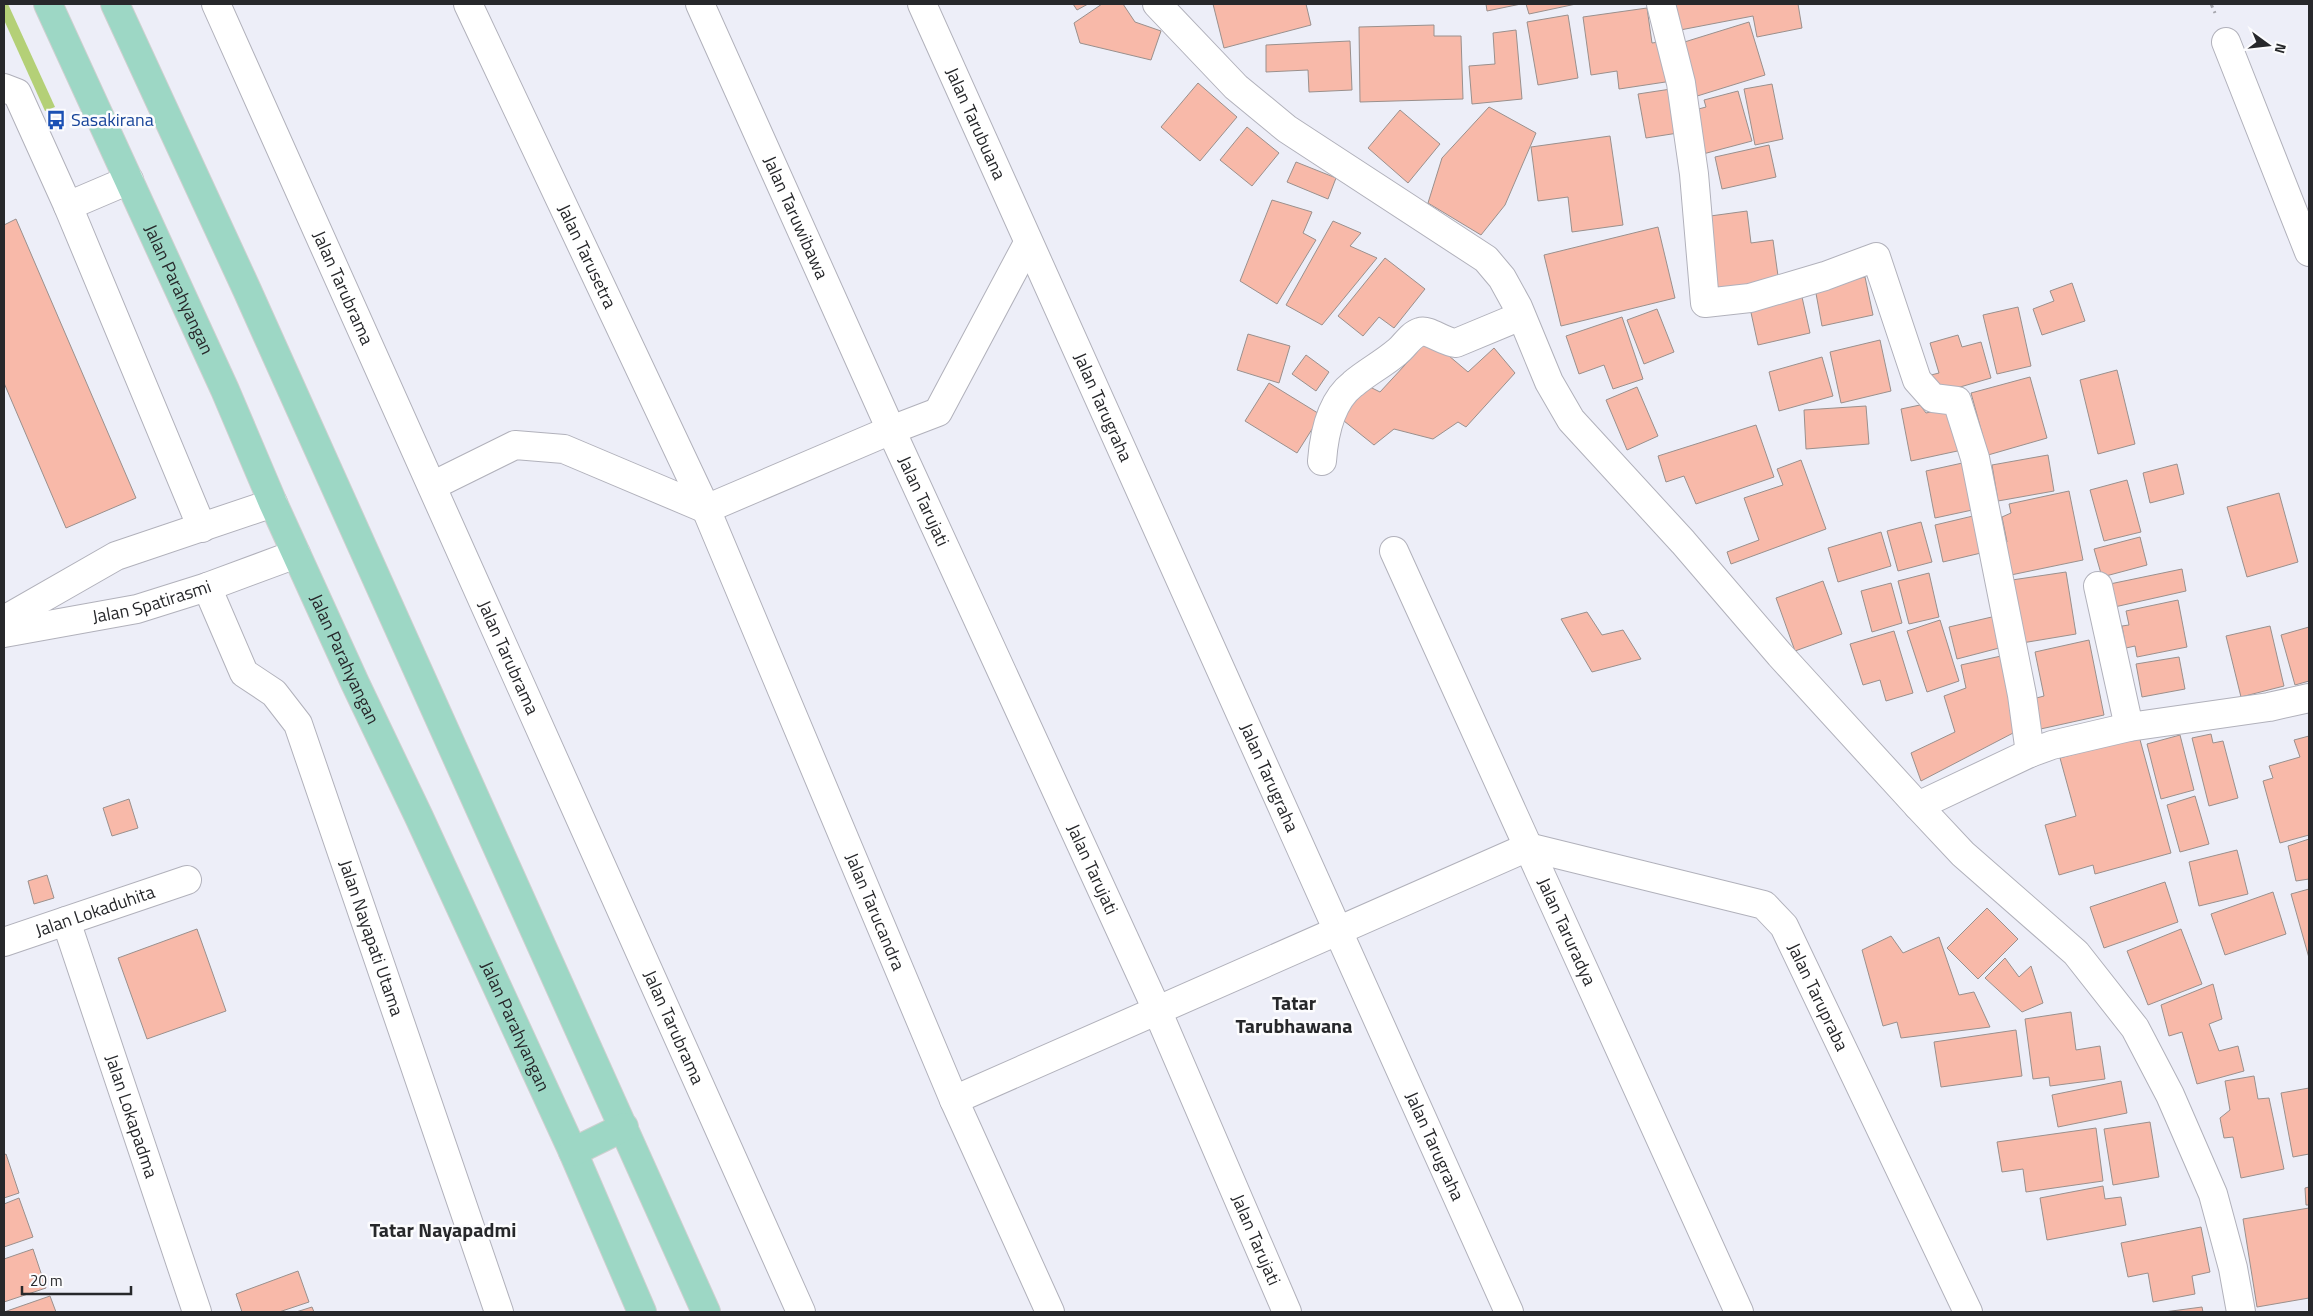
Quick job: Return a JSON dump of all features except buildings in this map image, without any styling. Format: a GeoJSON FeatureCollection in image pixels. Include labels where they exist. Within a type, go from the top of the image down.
{"type":"FeatureCollection","features":[{"type":"Feature","properties":{"kind":"main road","name":"Jalan Parahyangan"},"geometry":{"type":"LineString","coordinates":[[48,4],[225,390],[296,554],[573,1152],[642,1312]]}},
{"type":"Feature","properties":{"kind":"main road"},"geometry":{"type":"LineString","coordinates":[[115,4],[706,1312]]}},
{"type":"Feature","properties":{"kind":"main road"},"geometry":{"type":"LineString","coordinates":[[573,1152],[624,1127]]}},
{"type":"Feature","properties":{"kind":"street","name":"Jalan Tarubrama"},"geometry":{"type":"LineString","coordinates":[[216,4],[800,1312]]}},
{"type":"Feature","properties":{"kind":"street","name":"Jalan Tarusetra"},"geometry":{"type":"LineString","coordinates":[[468,4],[706,509]]}},
{"type":"Feature","properties":{"kind":"street","name":"Jalan Taruwibawa"},"geometry":{"type":"LineString","coordinates":[[700,4],[891,430]]}},
{"type":"Feature","properties":{"kind":"street","name":"Jalan Tarubuana"},"geometry":{"type":"LineString","coordinates":[[922,4],[1028,243]]}},
{"type":"Feature","properties":{"kind":"street"},"geometry":{"type":"LineString","coordinates":[[1157,4],[1236,87],[1287,129],[1486,259],[1502,278],[1553,389],[1571,420],[1682,542],[1780,655],[1918,806],[1964,854],[2076,954],[2135,1028],[2170,1095],[2213,1194],[2233,1268],[2241,1312]]}},
{"type":"Feature","properties":{"kind":"street"},"geometry":{"type":"LineString","coordinates":[[1661,4],[1681,83],[1694,174],[1705,303],[1750,298],[1825,276],[1876,257],[1917,380],[1933,398],[1957,402],[1975,458],[2022,695],[2030,753]]}},
{"type":"Feature","properties":{"kind":"street"},"geometry":{"type":"LineString","coordinates":[[2226,42],[2309,252]]}},
{"type":"Feature","properties":{"kind":"street"},"geometry":{"type":"LineString","coordinates":[[4,88],[17,93],[68,206],[202,528]]}},
{"type":"Feature","properties":{"kind":"street"},"geometry":{"type":"LineString","coordinates":[[68,206],[129,180]]}},
{"type":"Feature","properties":{"kind":"street"},"geometry":{"type":"LineString","coordinates":[[432,486],[516,445],[564,450],[706,509],[891,430],[938,412],[1028,243]]}},
{"type":"Feature","properties":{"kind":"street","name":"Jalan Tarugraha"},"geometry":{"type":"LineString","coordinates":[[1028,243],[1509,1312]]}},
{"type":"Feature","properties":{"kind":"street"},"geometry":{"type":"LineString","coordinates":[[1322,461],[1324,440],[1341,396],[1351,385],[1398,352],[1411,338],[1421,331],[1427,332],[1448,343],[1456,343],[1521,316]]}},
{"type":"Feature","properties":{"kind":"street","name":"Jalan Tarujati"},"geometry":{"type":"LineString","coordinates":[[891,430],[1157,1010],[1287,1312]]}},
{"type":"Feature","properties":{"kind":"street"},"geometry":{"type":"LineString","coordinates":[[4,620],[116,556],[273,503]]}},
{"type":"Feature","properties":{"kind":"street","name":"Jalan Tarucandra"},"geometry":{"type":"LineString","coordinates":[[706,509],[954,1100],[1050,1312]]}},
{"type":"Feature","properties":{"kind":"street","name":"Jalan Taruradya"},"geometry":{"type":"LineString","coordinates":[[1394,551],[1739,1312]]}},
{"type":"Feature","properties":{"kind":"street","name":"Jalan Spatirasmi"},"geometry":{"type":"LineString","coordinates":[[4,633],[137,609],[208,587],[296,554]]}},
{"type":"Feature","properties":{"kind":"street"},"geometry":{"type":"LineString","coordinates":[[2098,586],[2129,727]]}},
{"type":"Feature","properties":{"kind":"street","name":"Jalan Nayapati Utama"},"geometry":{"type":"LineString","coordinates":[[208,587],[244,672],[274,693],[298,724],[499,1312]]}},
{"type":"Feature","properties":{"kind":"street"},"geometry":{"type":"LineString","coordinates":[[1918,806],[2030,753],[2052,745],[2129,727],[2269,708],[2309,698]]}},
{"type":"Feature","properties":{"kind":"street"},"geometry":{"type":"LineString","coordinates":[[954,1100],[1528,847]]}},
{"type":"Feature","properties":{"kind":"street","name":"Jalan Tarupraba"},"geometry":{"type":"LineString","coordinates":[[1528,847],[1764,905],[1784,926],[1968,1312]]}},
{"type":"Feature","properties":{"kind":"street","name":"Jalan Lokaduhita"},"geometry":{"type":"LineString","coordinates":[[4,942],[187,880]]}},
{"type":"Feature","properties":{"kind":"street","name":"Jalan Lokapadma"},"geometry":{"type":"LineString","coordinates":[[66,921],[198,1312]]}},
{"type":"Feature","properties":{"kind":"green space"},"geometry":{"type":"Polygon","coordinates":[[[4,4],[8,4],[55,107],[45,111],[4,20],[4,4]]]}},
{"type":"Feature","properties":{"kind":"place","name":"Sasakirana"},"geometry":{"type":"Point","coordinates":[56,120]}},
{"type":"Feature","properties":{"kind":"district","name":"Tatar Tarubhawana"},"geometry":{"type":"Point","coordinates":[1294,1014]}},
{"type":"Feature","properties":{"kind":"district","name":"Tatar Nayapadmi"},"geometry":{"type":"Point","coordinates":[443,1230]}}]}
